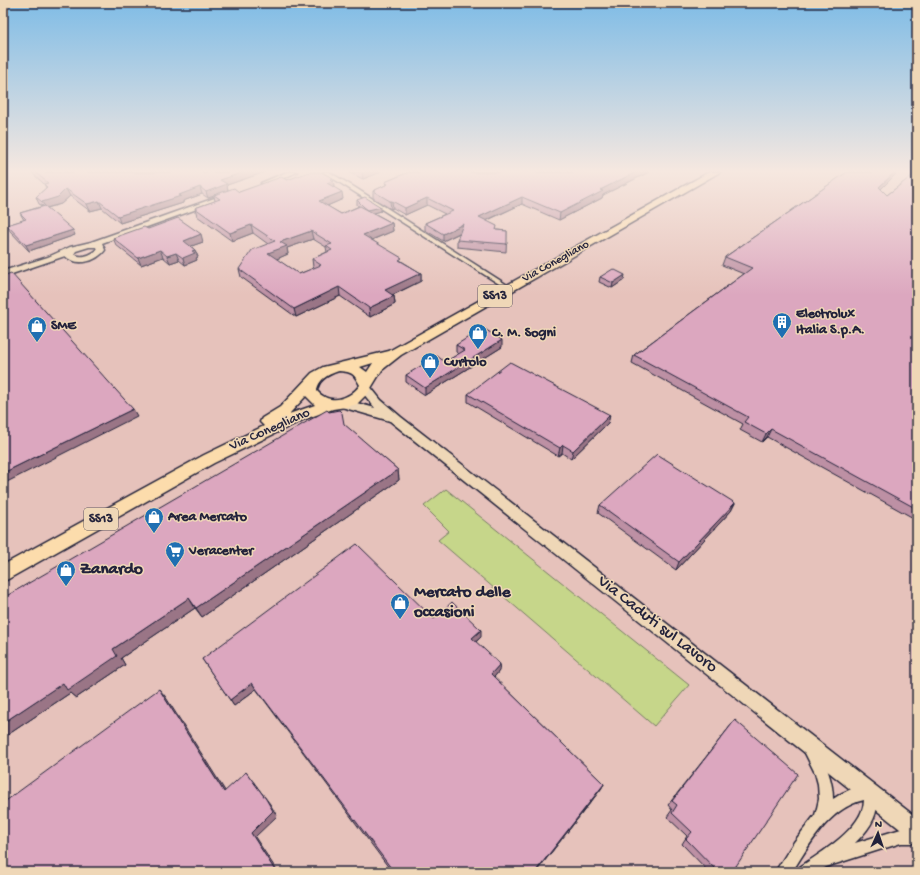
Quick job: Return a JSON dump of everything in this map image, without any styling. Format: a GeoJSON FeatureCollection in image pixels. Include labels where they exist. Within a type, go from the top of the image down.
{"type":"FeatureCollection","features":[{"type":"Feature","properties":{"kind":"main road","name":"Via Conegliano"},"geometry":{"type":"LineString","coordinates":[[365,386],[378,366],[396,352],[643,213]]}},
{"type":"Feature","properties":{"kind":"main road","name":"Via Conegliano"},"geometry":{"type":"LineString","coordinates":[[346,368],[396,352]]}},
{"type":"Feature","properties":{"kind":"main road"},"geometry":{"type":"LineString","coordinates":[[346,368],[361,373],[365,378],[365,386],[357,397],[338,404],[320,401],[311,395],[309,389],[310,383],[314,377],[329,369],[346,368]]}},
{"type":"Feature","properties":{"kind":"main road","name":"Via Conegliano"},"geometry":{"type":"LineString","coordinates":[[3,574],[208,458],[284,410],[310,383]]}},
{"type":"Feature","properties":{"kind":"main road","name":"Via Conegliano"},"geometry":{"type":"LineString","coordinates":[[208,458],[300,415],[338,404]]}},
{"type":"Feature","properties":{"kind":"street"},"geometry":{"type":"LineString","coordinates":[[92,244],[180,213]]}},
{"type":"Feature","properties":{"kind":"street"},"geometry":{"type":"LineString","coordinates":[[391,213],[509,288]]}},
{"type":"Feature","properties":{"kind":"street"},"geometry":{"type":"LineString","coordinates":[[3,274],[71,255],[88,258],[98,254],[102,248],[112,240],[127,232]]}},
{"type":"Feature","properties":{"kind":"street"},"geometry":{"type":"LineString","coordinates":[[71,255],[80,245],[92,244],[99,245],[102,248]]}},
{"type":"Feature","properties":{"kind":"street","name":"Via Caduti sul Lavoro"},"geometry":{"type":"LineString","coordinates":[[365,386],[377,403],[397,420],[917,830]]}},
{"type":"Feature","properties":{"kind":"street","name":"Via Caduti sul Lavoro"},"geometry":{"type":"LineString","coordinates":[[338,404],[367,409],[397,420]]}},
{"type":"Feature","properties":{"kind":"street"},"geometry":{"type":"LineString","coordinates":[[807,743],[820,767],[827,792],[826,804],[821,819]]}},
{"type":"Feature","properties":{"kind":"street"},"geometry":{"type":"LineString","coordinates":[[782,872],[821,819],[837,804],[859,793],[868,792],[872,803],[870,812],[862,825],[843,845],[804,872]]}},
{"type":"Feature","properties":{"kind":"street"},"geometry":{"type":"LineString","coordinates":[[820,862],[901,836],[917,836]]}},
{"type":"Feature","properties":{"kind":"shaded area"},"geometry":{"type":"Polygon","coordinates":[[[3,213],[917,213],[917,872],[3,872],[3,213]]]}},
{"type":"Feature","properties":{"kind":"green space"},"geometry":{"type":"Polygon","coordinates":[[[446,489],[689,685],[654,726],[438,540],[449,531],[424,506],[446,489]]]}},
{"type":"Feature","properties":{"kind":"building"},"geometry":{"type":"Polygon","coordinates":[[[20,213],[53,213],[73,230],[26,245],[7,225],[26,219],[20,213]]]}},
{"type":"Feature","properties":{"kind":"building"},"geometry":{"type":"Polygon","coordinates":[[[114,213],[128,213],[118,216],[114,213]]]}},
{"type":"Feature","properties":{"kind":"building"},"geometry":{"type":"Polygon","coordinates":[[[202,213],[373,213],[392,223],[363,235],[402,258],[399,260],[421,273],[385,290],[394,296],[369,308],[339,287],[294,309],[239,269],[252,250],[275,241],[251,225],[230,233],[202,213]],[[311,231],[280,242],[287,246],[268,253],[299,274],[321,265],[312,259],[332,250],[326,246],[332,244],[311,231]]]}},
{"type":"Feature","properties":{"kind":"building"},"geometry":{"type":"Polygon","coordinates":[[[449,213],[488,213],[479,217],[497,226],[496,230],[507,231],[507,244],[457,240],[463,224],[443,234],[425,223],[449,213]]]}},
{"type":"Feature","properties":{"kind":"building","name":"Electrolux Italia S.p.A."},"geometry":{"type":"Polygon","coordinates":[[[788,213],[917,213],[917,509],[771,429],[766,434],[744,422],[748,417],[634,355],[752,268],[725,257],[788,213]]]}},
{"type":"Feature","properties":{"kind":"building"},"geometry":{"type":"Polygon","coordinates":[[[178,218],[201,234],[184,241],[195,250],[192,251],[195,253],[183,258],[176,253],[167,256],[160,250],[138,258],[113,238],[144,227],[148,229],[178,218]]]}},
{"type":"Feature","properties":{"kind":"building"},"geometry":{"type":"Polygon","coordinates":[[[613,269],[625,275],[613,283],[600,277],[613,269]]]}},
{"type":"Feature","properties":{"kind":"building","name":"SME"},"geometry":{"type":"Polygon","coordinates":[[[11,273],[133,409],[3,473],[3,276],[11,273]]]}},
{"type":"Feature","properties":{"kind":"building"},"geometry":{"type":"Polygon","coordinates":[[[483,328],[502,340],[425,388],[406,375],[437,356],[445,362],[465,350],[456,345],[483,328]]]}},
{"type":"Feature","properties":{"kind":"building"},"geometry":{"type":"Polygon","coordinates":[[[510,362],[610,415],[573,451],[563,445],[560,448],[468,394],[510,362]]]}},
{"type":"Feature","properties":{"kind":"building"},"geometry":{"type":"Polygon","coordinates":[[[327,410],[329,412],[339,410],[342,413],[344,424],[398,470],[196,608],[189,598],[113,649],[117,656],[67,690],[63,683],[3,723],[3,598],[327,410]]]}},
{"type":"Feature","properties":{"kind":"building"},"geometry":{"type":"Polygon","coordinates":[[[657,454],[735,503],[679,562],[600,505],[657,454]]]}},
{"type":"Feature","properties":{"kind":"building"},"geometry":{"type":"Polygon","coordinates":[[[357,544],[434,619],[452,602],[481,630],[472,638],[500,664],[491,674],[604,784],[535,872],[394,872],[252,683],[230,700],[202,659],[357,544]]]}},
{"type":"Feature","properties":{"kind":"building"},"geometry":{"type":"Polygon","coordinates":[[[159,689],[224,792],[246,772],[266,799],[273,811],[251,833],[276,872],[3,872],[3,803],[159,689]]]}},
{"type":"Feature","properties":{"kind":"building"},"geometry":{"type":"Polygon","coordinates":[[[735,720],[798,774],[732,872],[718,872],[686,839],[692,832],[672,813],[677,805],[672,801],[735,720]]]}},
{"type":"Feature","properties":{"kind":"place","name":"Electrolux Italia S.p.A."},"geometry":{"type":"Point","coordinates":[782,339]}},
{"type":"Feature","properties":{"kind":"place","name":"SME"},"geometry":{"type":"Point","coordinates":[37,343]}},
{"type":"Feature","properties":{"kind":"place","name":"C. M. Sogni"},"geometry":{"type":"Point","coordinates":[478,350]}},
{"type":"Feature","properties":{"kind":"place","name":"Curtolo"},"geometry":{"type":"Point","coordinates":[430,379]}},
{"type":"Feature","properties":{"kind":"place","name":"Area Mercato"},"geometry":{"type":"Point","coordinates":[154,534]}},
{"type":"Feature","properties":{"kind":"place","name":"Veracenter"},"geometry":{"type":"Point","coordinates":[175,568]}},
{"type":"Feature","properties":{"kind":"place","name":"Zanardo"},"geometry":{"type":"Point","coordinates":[66,587]}},
{"type":"Feature","properties":{"kind":"place","name":"Mercato delle occasioni"},"geometry":{"type":"Point","coordinates":[400,620]}}]}
